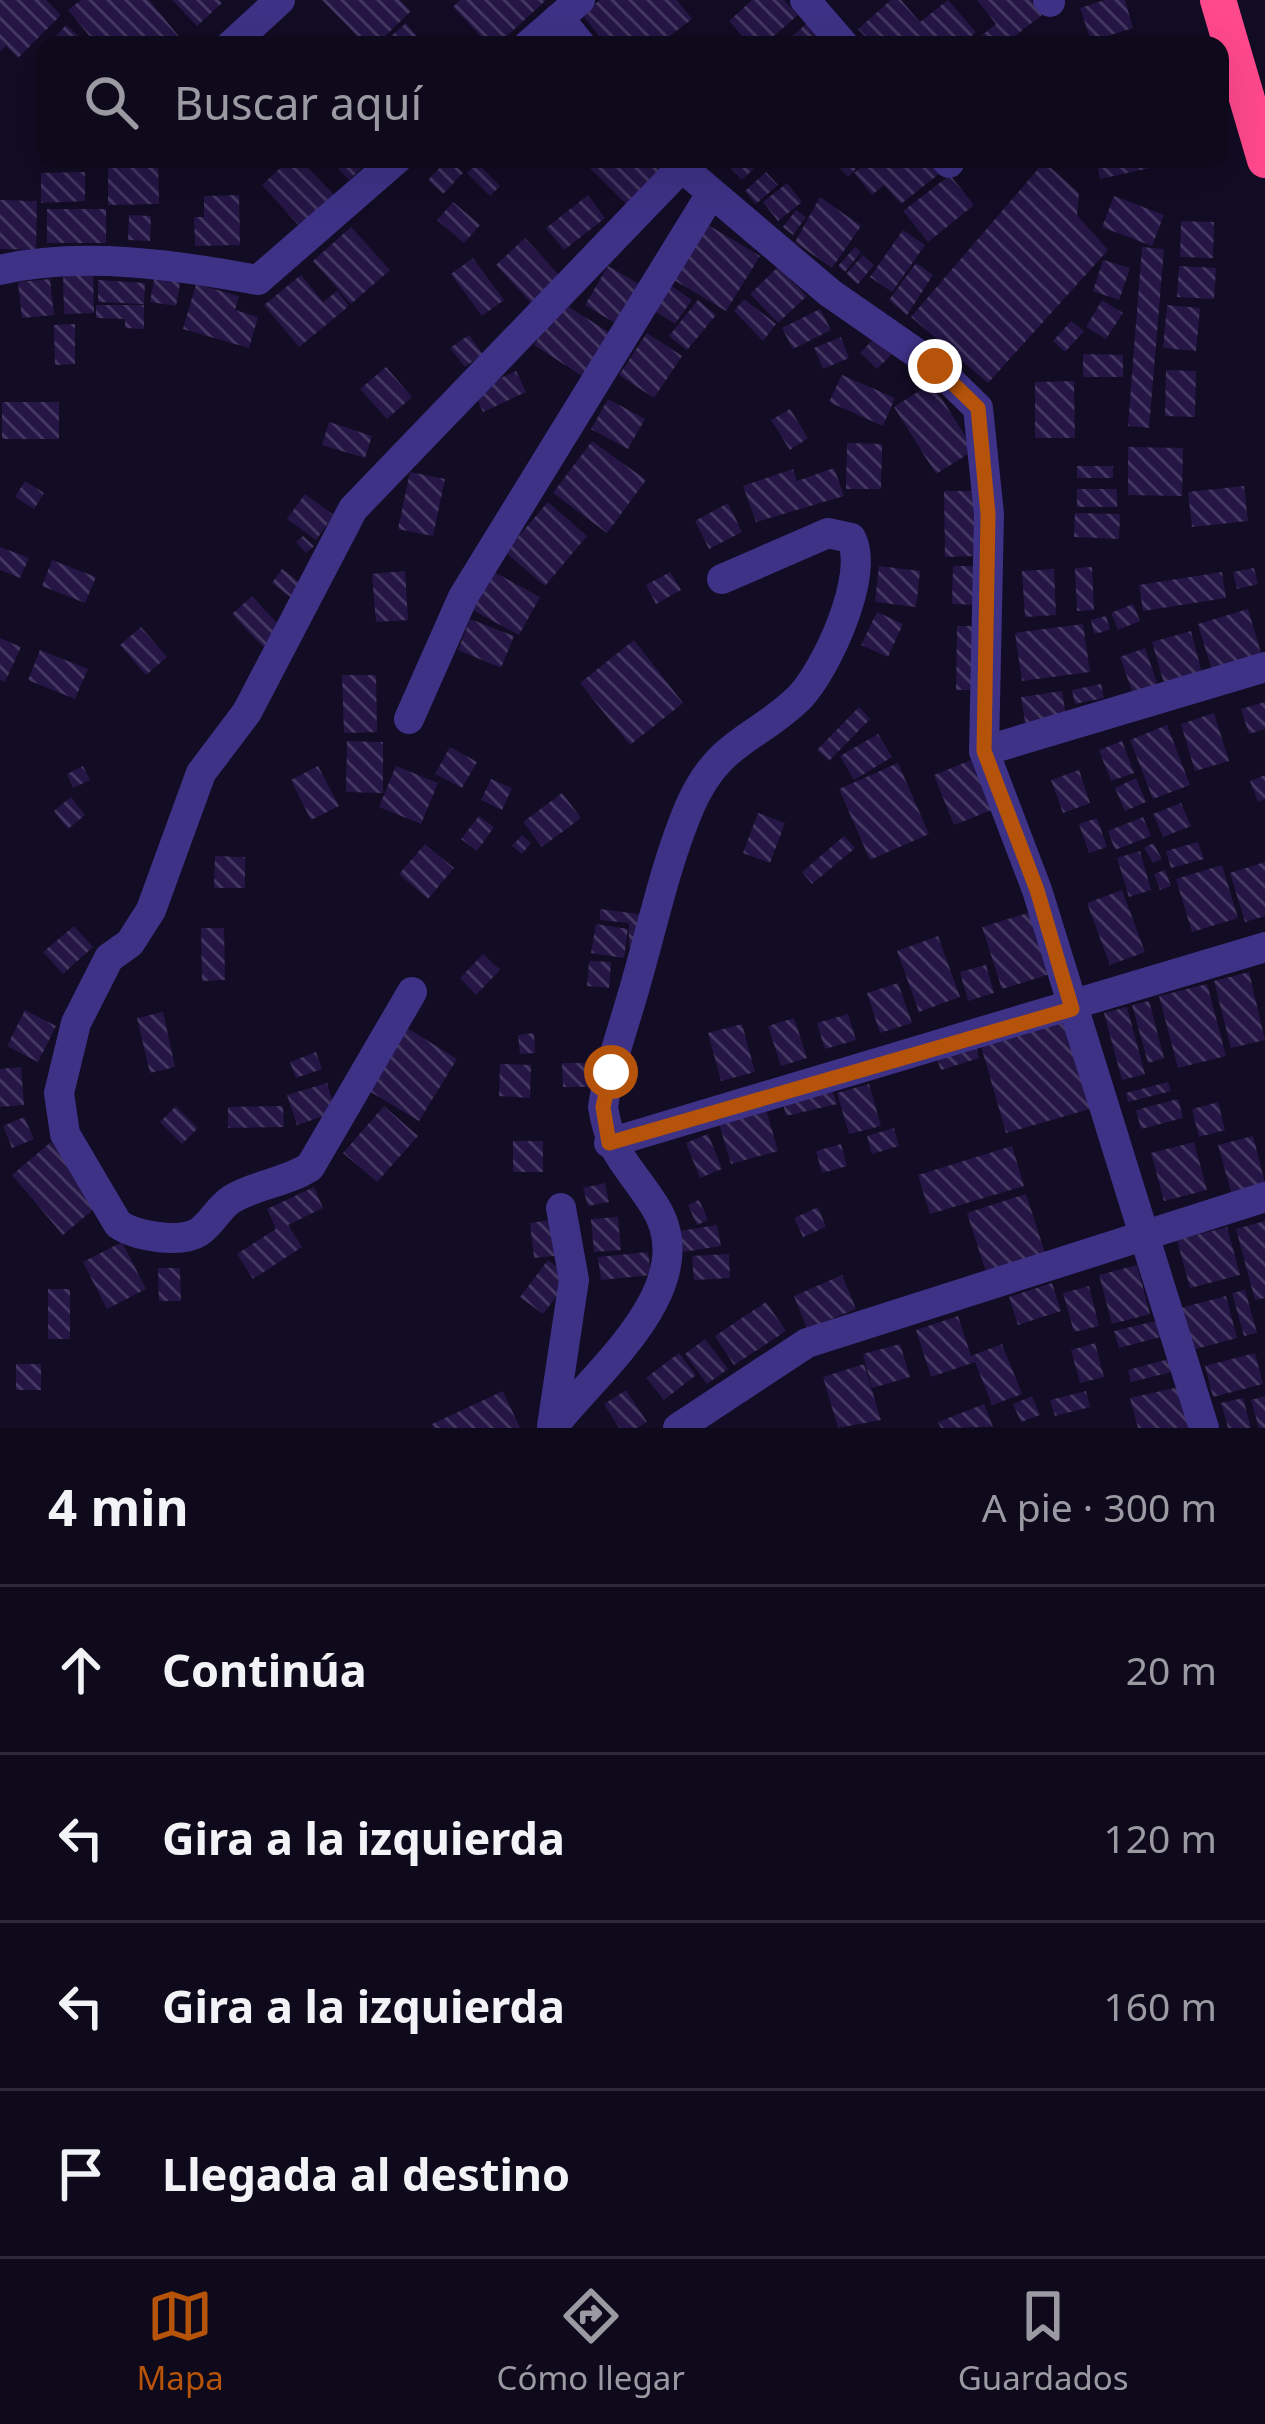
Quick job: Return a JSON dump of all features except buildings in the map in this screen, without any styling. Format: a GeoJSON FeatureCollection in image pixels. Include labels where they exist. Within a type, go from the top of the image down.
{"type":"FeatureCollection","features":[{"type":"Feature","properties":{"kind":"highway"},"geometry":{"type":"LineString","coordinates":[[1219,0],[1265,160]]}},
{"type":"Feature","properties":{"kind":"street"},"geometry":{"type":"LineString","coordinates":[[240,36],[280,0]]}},
{"type":"Feature","properties":{"kind":"street"},"geometry":{"type":"LineString","coordinates":[[805,0],[836,36]]}},
{"type":"Feature","properties":{"kind":"street"},"geometry":{"type":"LineString","coordinates":[[538,36],[570,9]]}},
{"type":"Feature","properties":{"kind":"street"},"geometry":{"type":"LineString","coordinates":[[0,270],[35,262],[107,263],[258,280],[387,168]]}},
{"type":"Feature","properties":{"kind":"street"},"geometry":{"type":"LineString","coordinates":[[412,992],[310,1167],[286,1182],[229,1200],[198,1233],[180,1238],[128,1232],[118,1224],[65,1134],[58,1093],[76,1023],[109,958],[130,943],[151,910],[201,772],[247,712],[353,509],[672,168]]}},
{"type":"Feature","properties":{"kind":"street"},"geometry":{"type":"LineString","coordinates":[[681,168],[830,293],[935,366],[978,408],[988,514],[984,751],[1037,890],[1204,1428]]}},
{"type":"Feature","properties":{"kind":"street"},"geometry":{"type":"LineString","coordinates":[[409,719],[463,597],[711,194]]}},
{"type":"Feature","properties":{"kind":"street"},"geometry":{"type":"LineString","coordinates":[[552,1427],[595,1383],[649,1305],[666,1267],[664,1225],[609,1143],[605,1089],[692,803],[728,747],[799,697],[842,620],[859,553],[851,538],[828,533],[722,579]]}},
{"type":"Feature","properties":{"kind":"street"},"geometry":{"type":"LineString","coordinates":[[984,751],[1265,667]]}},
{"type":"Feature","properties":{"kind":"street"},"geometry":{"type":"LineString","coordinates":[[609,1143],[1072,1009],[1265,947]]}},
{"type":"Feature","properties":{"kind":"street"},"geometry":{"type":"LineString","coordinates":[[678,1428],[808,1343],[1265,1197]]}},
{"type":"Feature","properties":{"kind":"street"},"geometry":{"type":"LineString","coordinates":[[552,1427],[574,1280],[560,1208]]}},
{"type":"Feature","properties":{"kind":"route"},"geometry":{"type":"LineString","coordinates":[[611,1072],[603,1107],[609,1143],[1072,1009],[1037,890],[984,751],[988,514],[978,408],[935,366]]}}]}
